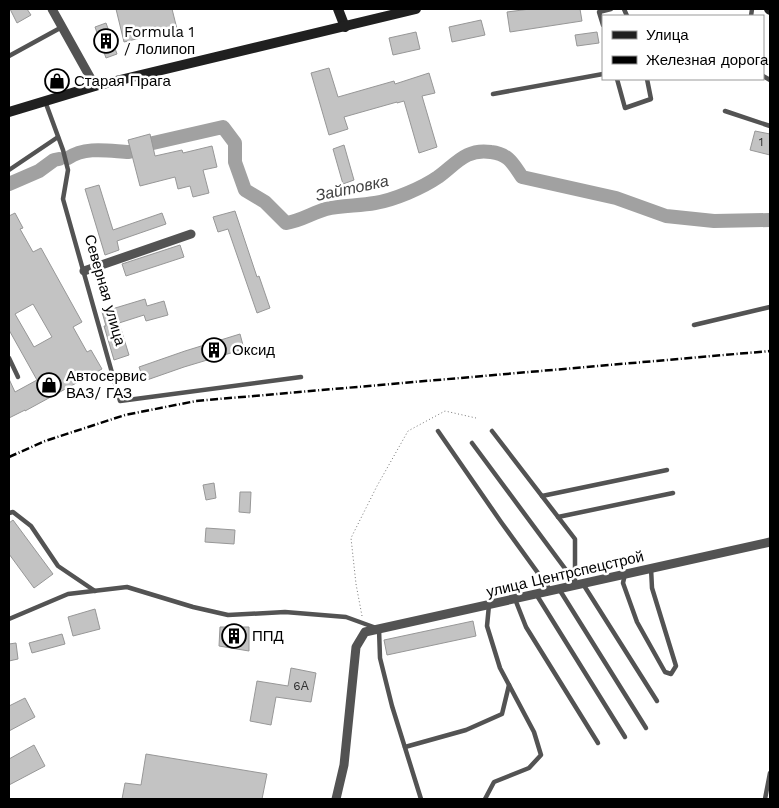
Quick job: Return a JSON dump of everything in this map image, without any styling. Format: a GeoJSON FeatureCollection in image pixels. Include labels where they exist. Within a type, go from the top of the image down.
{"type":"FeatureCollection","features":[{"type":"Feature","properties":{"kind":"main road"},"geometry":{"type":"LineString","coordinates":[[338,9],[345,27]]}},
{"type":"Feature","properties":{"kind":"main road"},"geometry":{"type":"LineString","coordinates":[[10,109],[95,86],[416,9]]}},
{"type":"Feature","properties":{"kind":"street"},"geometry":{"type":"LineString","coordinates":[[52,9],[95,86]]}},
{"type":"Feature","properties":{"kind":"street"},"geometry":{"type":"LineString","coordinates":[[84,271],[190,234]]}},
{"type":"Feature","properties":{"kind":"street","name":"улица Центрспецстрой"},"geometry":{"type":"LineString","coordinates":[[365,628],[380,629],[770,542]]}},
{"type":"Feature","properties":{"kind":"street"},"geometry":{"type":"LineString","coordinates":[[336,799],[344,765],[356,647],[365,628]]}},
{"type":"Feature","properties":{"kind":"lane"},"geometry":{"type":"LineString","coordinates":[[602,22],[599,12],[611,9]]}},
{"type":"Feature","properties":{"kind":"lane"},"geometry":{"type":"LineString","coordinates":[[9,56],[62,27]]}},
{"type":"Feature","properties":{"kind":"lane"},"geometry":{"type":"LineString","coordinates":[[493,94],[602,74]]}},
{"type":"Feature","properties":{"kind":"lane"},"geometry":{"type":"LineString","coordinates":[[617,80],[625,108],[651,99],[647,80]]}},
{"type":"Feature","properties":{"kind":"lane","name":"Северная улица"},"geometry":{"type":"LineString","coordinates":[[45,100],[68,170],[63,199],[120,401],[301,377]]}},
{"type":"Feature","properties":{"kind":"lane"},"geometry":{"type":"LineString","coordinates":[[724,110],[770,126]]}},
{"type":"Feature","properties":{"kind":"lane"},"geometry":{"type":"LineString","coordinates":[[9,170],[58,137]]}},
{"type":"Feature","properties":{"kind":"lane"},"geometry":{"type":"LineString","coordinates":[[694,325],[770,307]]}},
{"type":"Feature","properties":{"kind":"lane"},"geometry":{"type":"LineString","coordinates":[[9,358],[18,377]]}},
{"type":"Feature","properties":{"kind":"lane"},"geometry":{"type":"LineString","coordinates":[[438,431],[501,522],[555,590],[646,728]]}},
{"type":"Feature","properties":{"kind":"lane"},"geometry":{"type":"LineString","coordinates":[[492,431],[576,539],[579,584]]}},
{"type":"Feature","properties":{"kind":"lane"},"geometry":{"type":"LineString","coordinates":[[472,443],[579,584],[657,701]]}},
{"type":"Feature","properties":{"kind":"lane"},"geometry":{"type":"LineString","coordinates":[[542,496],[666,470]]}},
{"type":"Feature","properties":{"kind":"lane"},"geometry":{"type":"LineString","coordinates":[[558,517],[673,493]]}},
{"type":"Feature","properties":{"kind":"lane"},"geometry":{"type":"LineString","coordinates":[[9,513],[13,512],[31,526],[58,566],[96,591]]}},
{"type":"Feature","properties":{"kind":"lane"},"geometry":{"type":"LineString","coordinates":[[625,574],[623,583],[637,622],[665,672],[671,674],[676,666],[652,588],[652,568]]}},
{"type":"Feature","properties":{"kind":"lane"},"geometry":{"type":"LineString","coordinates":[[9,619],[68,594],[127,587],[193,607],[228,615],[285,612],[346,617],[365,628]]}},
{"type":"Feature","properties":{"kind":"lane"},"geometry":{"type":"LineString","coordinates":[[536,594],[625,737]]}},
{"type":"Feature","properties":{"kind":"lane"},"geometry":{"type":"LineString","coordinates":[[515,599],[526,627],[598,743]]}},
{"type":"Feature","properties":{"kind":"lane"},"geometry":{"type":"LineString","coordinates":[[485,799],[494,782],[529,768],[541,755],[534,732],[500,668],[487,626],[489,605]]}},
{"type":"Feature","properties":{"kind":"lane"},"geometry":{"type":"LineString","coordinates":[[380,629],[380,658],[421,799]]}},
{"type":"Feature","properties":{"kind":"lane"},"geometry":{"type":"LineString","coordinates":[[405,747],[466,730],[502,714],[509,685]]}},
{"type":"Feature","properties":{"kind":"lane"},"geometry":{"type":"LineString","coordinates":[[765,799],[770,773]]}},
{"type":"Feature","properties":{"kind":"path"},"geometry":{"type":"LineString","coordinates":[[365,628],[356,584],[351,538],[377,486],[408,431],[444,411],[476,418]]}},
{"type":"Feature","properties":{"kind":"building"},"geometry":{"type":"Polygon","coordinates":[[[10,9],[27,9],[31,15],[17,23],[10,9]]]}},
{"type":"Feature","properties":{"kind":"building"},"geometry":{"type":"Polygon","coordinates":[[[116,9],[172,9],[177,29],[124,42],[116,9]]]}},
{"type":"Feature","properties":{"kind":"building"},"geometry":{"type":"Polygon","coordinates":[[[530,9],[580,9],[582,21],[510,32],[507,12],[530,9]]]}},
{"type":"Feature","properties":{"kind":"building"},"geometry":{"type":"Polygon","coordinates":[[[481,20],[485,35],[452,42],[449,27],[481,20]]]}},
{"type":"Feature","properties":{"kind":"building","name":"Formula 1 / Лолипоп"},"geometry":{"type":"Polygon","coordinates":[[[106,23],[117,54],[106,58],[95,27],[106,23]]]}},
{"type":"Feature","properties":{"kind":"building"},"geometry":{"type":"Polygon","coordinates":[[[416,32],[420,49],[393,55],[389,38],[416,32]]]}},
{"type":"Feature","properties":{"kind":"building"},"geometry":{"type":"Polygon","coordinates":[[[597,32],[599,43],[577,46],[575,35],[597,32]]]}},
{"type":"Feature","properties":{"kind":"building"},"geometry":{"type":"Polygon","coordinates":[[[329,68],[338,97],[394,81],[395,84],[429,73],[435,93],[422,96],[437,147],[419,153],[404,101],[344,117],[348,129],[329,135],[311,73],[329,68]]]}},
{"type":"Feature","properties":{"kind":"building","name":"Старая Прага"},"geometry":{"type":"Polygon","coordinates":[[[64,72],[69,84],[49,90],[45,78],[64,72]]]}},
{"type":"Feature","properties":{"kind":"building"},"geometry":{"type":"Polygon","coordinates":[[[755,131],[770,134],[770,155],[750,150],[755,131]]]}},
{"type":"Feature","properties":{"kind":"building"},"geometry":{"type":"Polygon","coordinates":[[[150,134],[155,156],[182,150],[183,153],[212,146],[217,167],[203,170],[209,193],[193,197],[190,186],[178,189],[175,177],[140,186],[128,140],[150,134]]]}},
{"type":"Feature","properties":{"kind":"building"},"geometry":{"type":"Polygon","coordinates":[[[344,145],[354,180],[343,184],[333,149],[344,145]]]}},
{"type":"Feature","properties":{"kind":"building"},"geometry":{"type":"Polygon","coordinates":[[[99,185],[113,230],[162,213],[166,224],[117,241],[119,250],[105,255],[85,189],[99,185]]]}},
{"type":"Feature","properties":{"kind":"building"},"geometry":{"type":"Polygon","coordinates":[[[235,211],[257,277],[259,276],[270,308],[257,313],[228,229],[218,232],[213,217],[235,211]]]}},
{"type":"Feature","properties":{"kind":"building"},"geometry":{"type":"Polygon","coordinates":[[[15,213],[23,228],[20,229],[33,252],[41,248],[82,322],[73,327],[87,352],[91,350],[102,369],[9,418],[9,379],[15,392],[37,380],[9,330],[9,216],[15,213]],[[33,304],[15,314],[34,347],[52,337],[33,304]]]}},
{"type":"Feature","properties":{"kind":"building"},"geometry":{"type":"Polygon","coordinates":[[[180,245],[184,257],[126,276],[122,264],[180,245]]]}},
{"type":"Feature","properties":{"kind":"building"},"geometry":{"type":"Polygon","coordinates":[[[145,299],[147,306],[164,301],[168,315],[146,321],[144,315],[119,323],[129,355],[114,360],[102,312],[145,299]]]}},
{"type":"Feature","properties":{"kind":"building"},"geometry":{"type":"Polygon","coordinates":[[[240,334],[244,349],[144,381],[139,367],[240,334]]]}},
{"type":"Feature","properties":{"kind":"building"},"geometry":{"type":"Polygon","coordinates":[[[214,483],[216,498],[206,500],[203,485],[214,483]]]}},
{"type":"Feature","properties":{"kind":"building"},"geometry":{"type":"Polygon","coordinates":[[[240,492],[251,492],[250,513],[239,512],[240,492]]]}},
{"type":"Feature","properties":{"kind":"building"},"geometry":{"type":"Polygon","coordinates":[[[13,520],[53,574],[34,588],[9,554],[9,523],[13,520]]]}},
{"type":"Feature","properties":{"kind":"building"},"geometry":{"type":"Polygon","coordinates":[[[206,528],[235,530],[234,544],[205,542],[206,528]]]}},
{"type":"Feature","properties":{"kind":"building"},"geometry":{"type":"Polygon","coordinates":[[[95,609],[100,629],[73,636],[68,617],[95,609]]]}},
{"type":"Feature","properties":{"kind":"building"},"geometry":{"type":"Polygon","coordinates":[[[473,621],[476,636],[387,655],[384,640],[473,621]]]}},
{"type":"Feature","properties":{"kind":"building","name":"ППД"},"geometry":{"type":"Polygon","coordinates":[[[220,627],[249,627],[249,651],[219,646],[220,627]]]}},
{"type":"Feature","properties":{"kind":"building"},"geometry":{"type":"Polygon","coordinates":[[[62,634],[65,644],[32,653],[29,643],[62,634]]]}},
{"type":"Feature","properties":{"kind":"building"},"geometry":{"type":"Polygon","coordinates":[[[16,643],[18,659],[9,661],[9,644],[16,643]]]}},
{"type":"Feature","properties":{"kind":"building"},"geometry":{"type":"Polygon","coordinates":[[[291,668],[316,673],[311,702],[276,697],[271,725],[250,721],[257,681],[288,686],[291,668]]]}},
{"type":"Feature","properties":{"kind":"building"},"geometry":{"type":"Polygon","coordinates":[[[25,698],[35,717],[9,731],[9,706],[25,698]]]}},
{"type":"Feature","properties":{"kind":"building"},"geometry":{"type":"Polygon","coordinates":[[[34,745],[45,766],[9,785],[9,759],[34,745]]]}},
{"type":"Feature","properties":{"kind":"building"},"geometry":{"type":"Polygon","coordinates":[[[146,754],[267,774],[262,799],[122,799],[125,783],[141,785],[146,754]]]}},
{"type":"Feature","properties":{"kind":"waterway","name":"Зайтовка"},"geometry":{"type":"LineString","coordinates":[[153,143],[223,127],[235,143],[235,162],[245,190],[265,202],[286,223],[297,221],[326,209],[375,203],[399,196],[438,177],[462,158],[482,151],[497,153],[506,157],[522,177],[616,198],[666,216],[714,221],[770,220]]}},
{"type":"Feature","properties":{"kind":"waterway","name":"Зайтовка"},"geometry":{"type":"LineString","coordinates":[[68,158],[75,154],[90,151],[129,152]]}},
{"type":"Feature","properties":{"kind":"waterway","name":"Зайтовка"},"geometry":{"type":"LineString","coordinates":[[9,184],[39,171],[54,160],[59,159]]}},
{"type":"Feature","properties":{"kind":"railway"},"geometry":{"type":"LineString","coordinates":[[9,457],[45,441],[125,415],[196,401],[770,351]]}},
{"type":"Feature","properties":{"kind":"place","name":"Formula 1 / Лолипоп"},"geometry":{"type":"Point","coordinates":[106,41]}},
{"type":"Feature","properties":{"kind":"place","name":"Старая Прага"},"geometry":{"type":"Point","coordinates":[57,81]}},
{"type":"Feature","properties":{"kind":"place","name":"Оксид"},"geometry":{"type":"Point","coordinates":[214,350]}},
{"type":"Feature","properties":{"kind":"place","name":"Автосервис ВАЗ/ ГАЗ"},"geometry":{"type":"Point","coordinates":[49,385]}},
{"type":"Feature","properties":{"kind":"place","name":"ППД"},"geometry":{"type":"Point","coordinates":[234,636]}}]}
